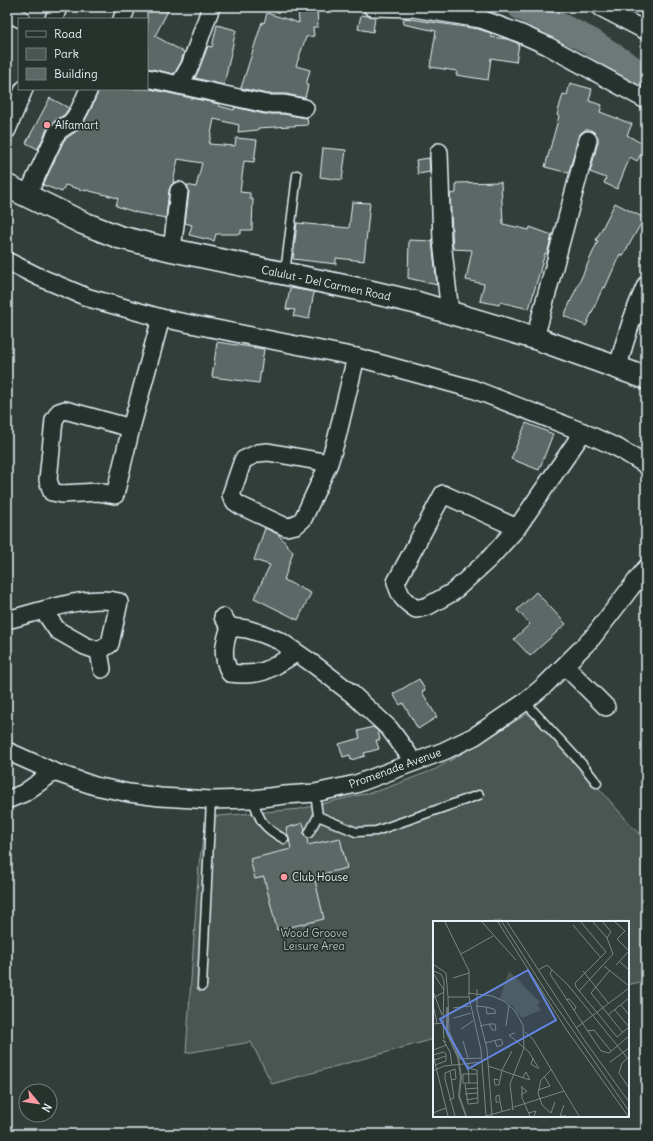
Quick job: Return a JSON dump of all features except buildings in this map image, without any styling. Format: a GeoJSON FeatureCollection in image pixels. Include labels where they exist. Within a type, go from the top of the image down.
{"type":"FeatureCollection","features":[{"type":"Feature","properties":{"kind":"main road","name":"Calulut - Del Carmen Road"},"geometry":{"type":"LineString","coordinates":[[7,186],[83,223],[119,237],[172,250],[363,290],[450,312],[535,338],[646,378]]}},
{"type":"Feature","properties":{"kind":"street"},"geometry":{"type":"LineString","coordinates":[[54,18],[58,7]]}},
{"type":"Feature","properties":{"kind":"street"},"geometry":{"type":"LineString","coordinates":[[122,18],[127,7]]}},
{"type":"Feature","properties":{"kind":"street"},"geometry":{"type":"LineString","coordinates":[[179,85],[190,66],[211,7]]}},
{"type":"Feature","properties":{"kind":"street"},"geometry":{"type":"LineString","coordinates":[[372,7],[413,8],[481,20],[519,33],[546,45],[646,100]]}},
{"type":"Feature","properties":{"kind":"street"},"geometry":{"type":"LineString","coordinates":[[600,7],[646,31]]}},
{"type":"Feature","properties":{"kind":"street"},"geometry":{"type":"LineString","coordinates":[[7,11],[19,18]]}},
{"type":"Feature","properties":{"kind":"street"},"geometry":{"type":"LineString","coordinates":[[148,78],[266,104],[284,104],[305,108]]}},
{"type":"Feature","properties":{"kind":"street"},"geometry":{"type":"LineString","coordinates":[[7,130],[24,90]]}},
{"type":"Feature","properties":{"kind":"street"},"geometry":{"type":"LineString","coordinates":[[27,196],[56,134],[61,127],[68,125],[74,120],[89,90]]}},
{"type":"Feature","properties":{"kind":"street"},"geometry":{"type":"LineString","coordinates":[[535,338],[588,140]]}},
{"type":"Feature","properties":{"kind":"street"},"geometry":{"type":"LineString","coordinates":[[439,152],[442,241],[450,312]]}},
{"type":"Feature","properties":{"kind":"street"},"geometry":{"type":"LineString","coordinates":[[172,250],[179,191]]}},
{"type":"Feature","properties":{"kind":"street"},"geometry":{"type":"LineString","coordinates":[[7,261],[39,277],[89,298],[161,318],[356,357],[473,389],[583,432],[618,448],[646,465]]}},
{"type":"Feature","properties":{"kind":"street"},"geometry":{"type":"LineString","coordinates":[[618,367],[628,334],[646,285]]}},
{"type":"Feature","properties":{"kind":"street"},"geometry":{"type":"LineString","coordinates":[[131,428],[65,410],[59,412],[54,420],[48,480],[52,492],[62,494],[98,492],[115,495],[131,428],[161,318]]}},
{"type":"Feature","properties":{"kind":"street"},"geometry":{"type":"LineString","coordinates":[[329,463],[268,452],[258,453],[243,460],[231,495],[234,502],[240,506],[286,527],[296,525],[303,519],[329,463],[337,437],[356,357]]}},
{"type":"Feature","properties":{"kind":"street"},"geometry":{"type":"LineString","coordinates":[[517,528],[443,494],[396,582],[399,593],[406,602],[416,609],[428,606],[452,592],[489,559],[517,528],[583,432]]}},
{"type":"Feature","properties":{"kind":"street","name":"Promenade Avenue"},"geometry":{"type":"LineString","coordinates":[[7,751],[54,772],[95,786],[129,793],[160,797],[211,800],[253,799],[285,794],[315,793],[356,784],[444,751],[475,736],[525,702],[565,666],[592,638],[646,568]]}},
{"type":"Feature","properties":{"kind":"street"},"geometry":{"type":"LineString","coordinates":[[7,620],[73,602],[112,600],[119,602],[110,644],[99,651]]}},
{"type":"Feature","properties":{"kind":"street"},"geometry":{"type":"LineString","coordinates":[[44,611],[57,630],[85,646],[99,651]]}},
{"type":"Feature","properties":{"kind":"street"},"geometry":{"type":"LineString","coordinates":[[296,653],[269,670],[227,677],[224,651],[227,622],[280,641],[351,692],[389,728],[414,762]]}},
{"type":"Feature","properties":{"kind":"street"},"geometry":{"type":"LineString","coordinates":[[99,651],[102,669]]}},
{"type":"Feature","properties":{"kind":"street"},"geometry":{"type":"LineString","coordinates":[[565,666],[606,707]]}},
{"type":"Feature","properties":{"kind":"street"},"geometry":{"type":"LineString","coordinates":[[7,800],[24,793],[54,772]]}},
{"type":"Feature","properties":{"kind":"lane"},"geometry":{"type":"LineString","coordinates":[[285,274],[297,175]]}},
{"type":"Feature","properties":{"kind":"lane"},"geometry":{"type":"LineString","coordinates":[[525,702],[582,764],[596,783]]}},
{"type":"Feature","properties":{"kind":"lane"},"geometry":{"type":"LineString","coordinates":[[309,833],[318,816],[315,793]]}},
{"type":"Feature","properties":{"kind":"lane"},"geometry":{"type":"LineString","coordinates":[[318,816],[356,832],[376,831],[479,795]]}},
{"type":"Feature","properties":{"kind":"lane"},"geometry":{"type":"LineString","coordinates":[[253,799],[257,814],[264,825],[272,833],[284,839]]}},
{"type":"Feature","properties":{"kind":"lane"},"geometry":{"type":"LineString","coordinates":[[202,986],[211,800]]}},
{"type":"Feature","properties":{"kind":"green space","name":"Wood Groove Leisure Area"},"geometry":{"type":"Polygon","coordinates":[[[529,713],[566,751],[646,842],[646,980],[629,985],[629,921],[433,921],[433,1039],[272,1084],[251,1042],[186,1053],[199,864],[207,817],[300,809],[381,790],[436,769],[529,713]]]}},
{"type":"Feature","properties":{"kind":"waterway"},"geometry":{"type":"LineString","coordinates":[[521,7],[590,41],[646,78]]}},
{"type":"Feature","properties":{"kind":"place","name":"Alfamart"},"geometry":{"type":"Point","coordinates":[47,125]}},
{"type":"Feature","properties":{"kind":"place","name":"Club House"},"geometry":{"type":"Point","coordinates":[284,877]}}]}
